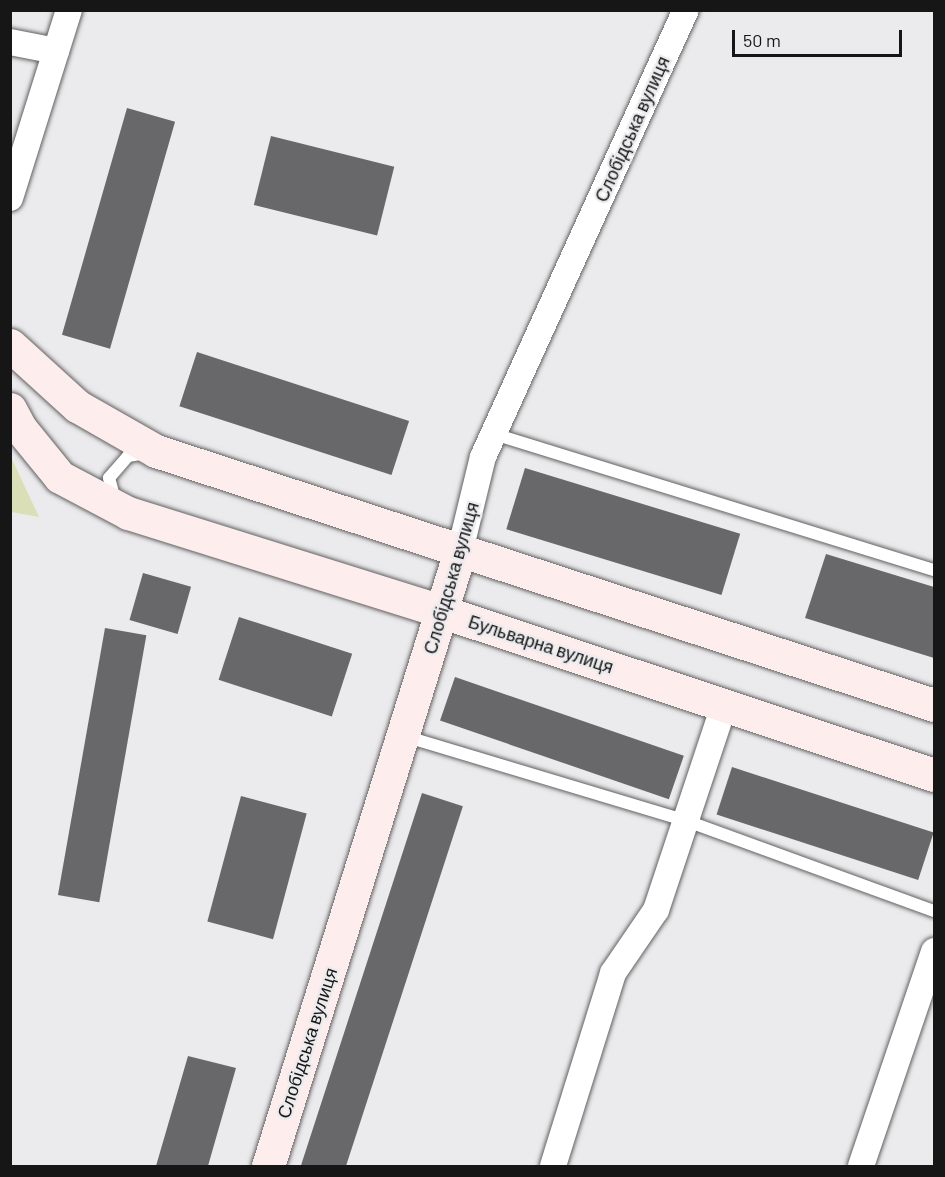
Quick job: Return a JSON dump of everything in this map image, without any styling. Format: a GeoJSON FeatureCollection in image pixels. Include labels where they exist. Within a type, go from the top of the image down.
{"type":"FeatureCollection","features":[{"type":"Feature","properties":{"kind":"main road"},"geometry":{"type":"LineString","coordinates":[[10,345],[76,406],[156,451],[934,705]]}},
{"type":"Feature","properties":{"kind":"main road","name":"Бульварна вулиця"},"geometry":{"type":"LineString","coordinates":[[10,409],[20,428],[60,477],[117,508],[443,612],[934,775]]}},
{"type":"Feature","properties":{"kind":"main road","name":"Слобідська вулиця"},"geometry":{"type":"LineString","coordinates":[[268,1167],[443,612],[460,551]]}},
{"type":"Feature","properties":{"kind":"street"},"geometry":{"type":"LineString","coordinates":[[10,198],[69,10]]}},
{"type":"Feature","properties":{"kind":"street","name":"Слобідська вулиця"},"geometry":{"type":"LineString","coordinates":[[460,551],[483,457],[686,10]]}},
{"type":"Feature","properties":{"kind":"street"},"geometry":{"type":"LineString","coordinates":[[10,42],[56,51]]}},
{"type":"Feature","properties":{"kind":"street"},"geometry":{"type":"LineString","coordinates":[[553,1167],[613,973],[656,910],[724,705]]}},
{"type":"Feature","properties":{"kind":"street"},"geometry":{"type":"LineString","coordinates":[[861,1167],[934,951]]}},
{"type":"Feature","properties":{"kind":"lane"},"geometry":{"type":"LineString","coordinates":[[494,434],[934,570]]}},
{"type":"Feature","properties":{"kind":"lane"},"geometry":{"type":"LineString","coordinates":[[117,508],[109,478],[128,456],[156,451]]}},
{"type":"Feature","properties":{"kind":"lane"},"geometry":{"type":"LineString","coordinates":[[404,736],[684,820],[934,911]]}},
{"type":"Feature","properties":{"kind":"green space"},"geometry":{"type":"Polygon","coordinates":[[[11,457],[39,517],[11,512],[11,457]]]}},
{"type":"Feature","properties":{"kind":"building"},"geometry":{"type":"Polygon","coordinates":[[[127,108],[175,122],[110,349],[62,335],[127,108]]]}},
{"type":"Feature","properties":{"kind":"building"},"geometry":{"type":"Polygon","coordinates":[[[271,136],[394,167],[377,236],[254,205],[271,136]]]}},
{"type":"Feature","properties":{"kind":"building"},"geometry":{"type":"Polygon","coordinates":[[[197,352],[409,421],[391,475],[179,406],[197,352]]]}},
{"type":"Feature","properties":{"kind":"building"},"geometry":{"type":"Polygon","coordinates":[[[525,468],[740,534],[721,595],[506,529],[525,468]]]}},
{"type":"Feature","properties":{"kind":"building"},"geometry":{"type":"Polygon","coordinates":[[[826,554],[934,587],[934,658],[805,618],[826,554]]]}},
{"type":"Feature","properties":{"kind":"building"},"geometry":{"type":"Polygon","coordinates":[[[143,573],[191,587],[178,634],[129,620],[143,573]]]}},
{"type":"Feature","properties":{"kind":"building"},"geometry":{"type":"Polygon","coordinates":[[[239,617],[352,654],[332,717],[219,680],[239,617]]]}},
{"type":"Feature","properties":{"kind":"building"},"geometry":{"type":"Polygon","coordinates":[[[105,628],[146,635],[99,902],[58,895],[105,628]]]}},
{"type":"Feature","properties":{"kind":"building"},"geometry":{"type":"Polygon","coordinates":[[[455,677],[684,756],[669,799],[440,720],[455,677]]]}},
{"type":"Feature","properties":{"kind":"building"},"geometry":{"type":"Polygon","coordinates":[[[732,767],[934,833],[918,880],[717,815],[732,767]]]}},
{"type":"Feature","properties":{"kind":"building"},"geometry":{"type":"Polygon","coordinates":[[[422,793],[463,806],[346,1166],[301,1165],[422,793]]]}},
{"type":"Feature","properties":{"kind":"building"},"geometry":{"type":"Polygon","coordinates":[[[241,796],[307,814],[273,939],[207,922],[241,796]]]}},
{"type":"Feature","properties":{"kind":"building"},"geometry":{"type":"Polygon","coordinates":[[[188,1056],[236,1068],[208,1166],[156,1166],[188,1056]]]}}]}
